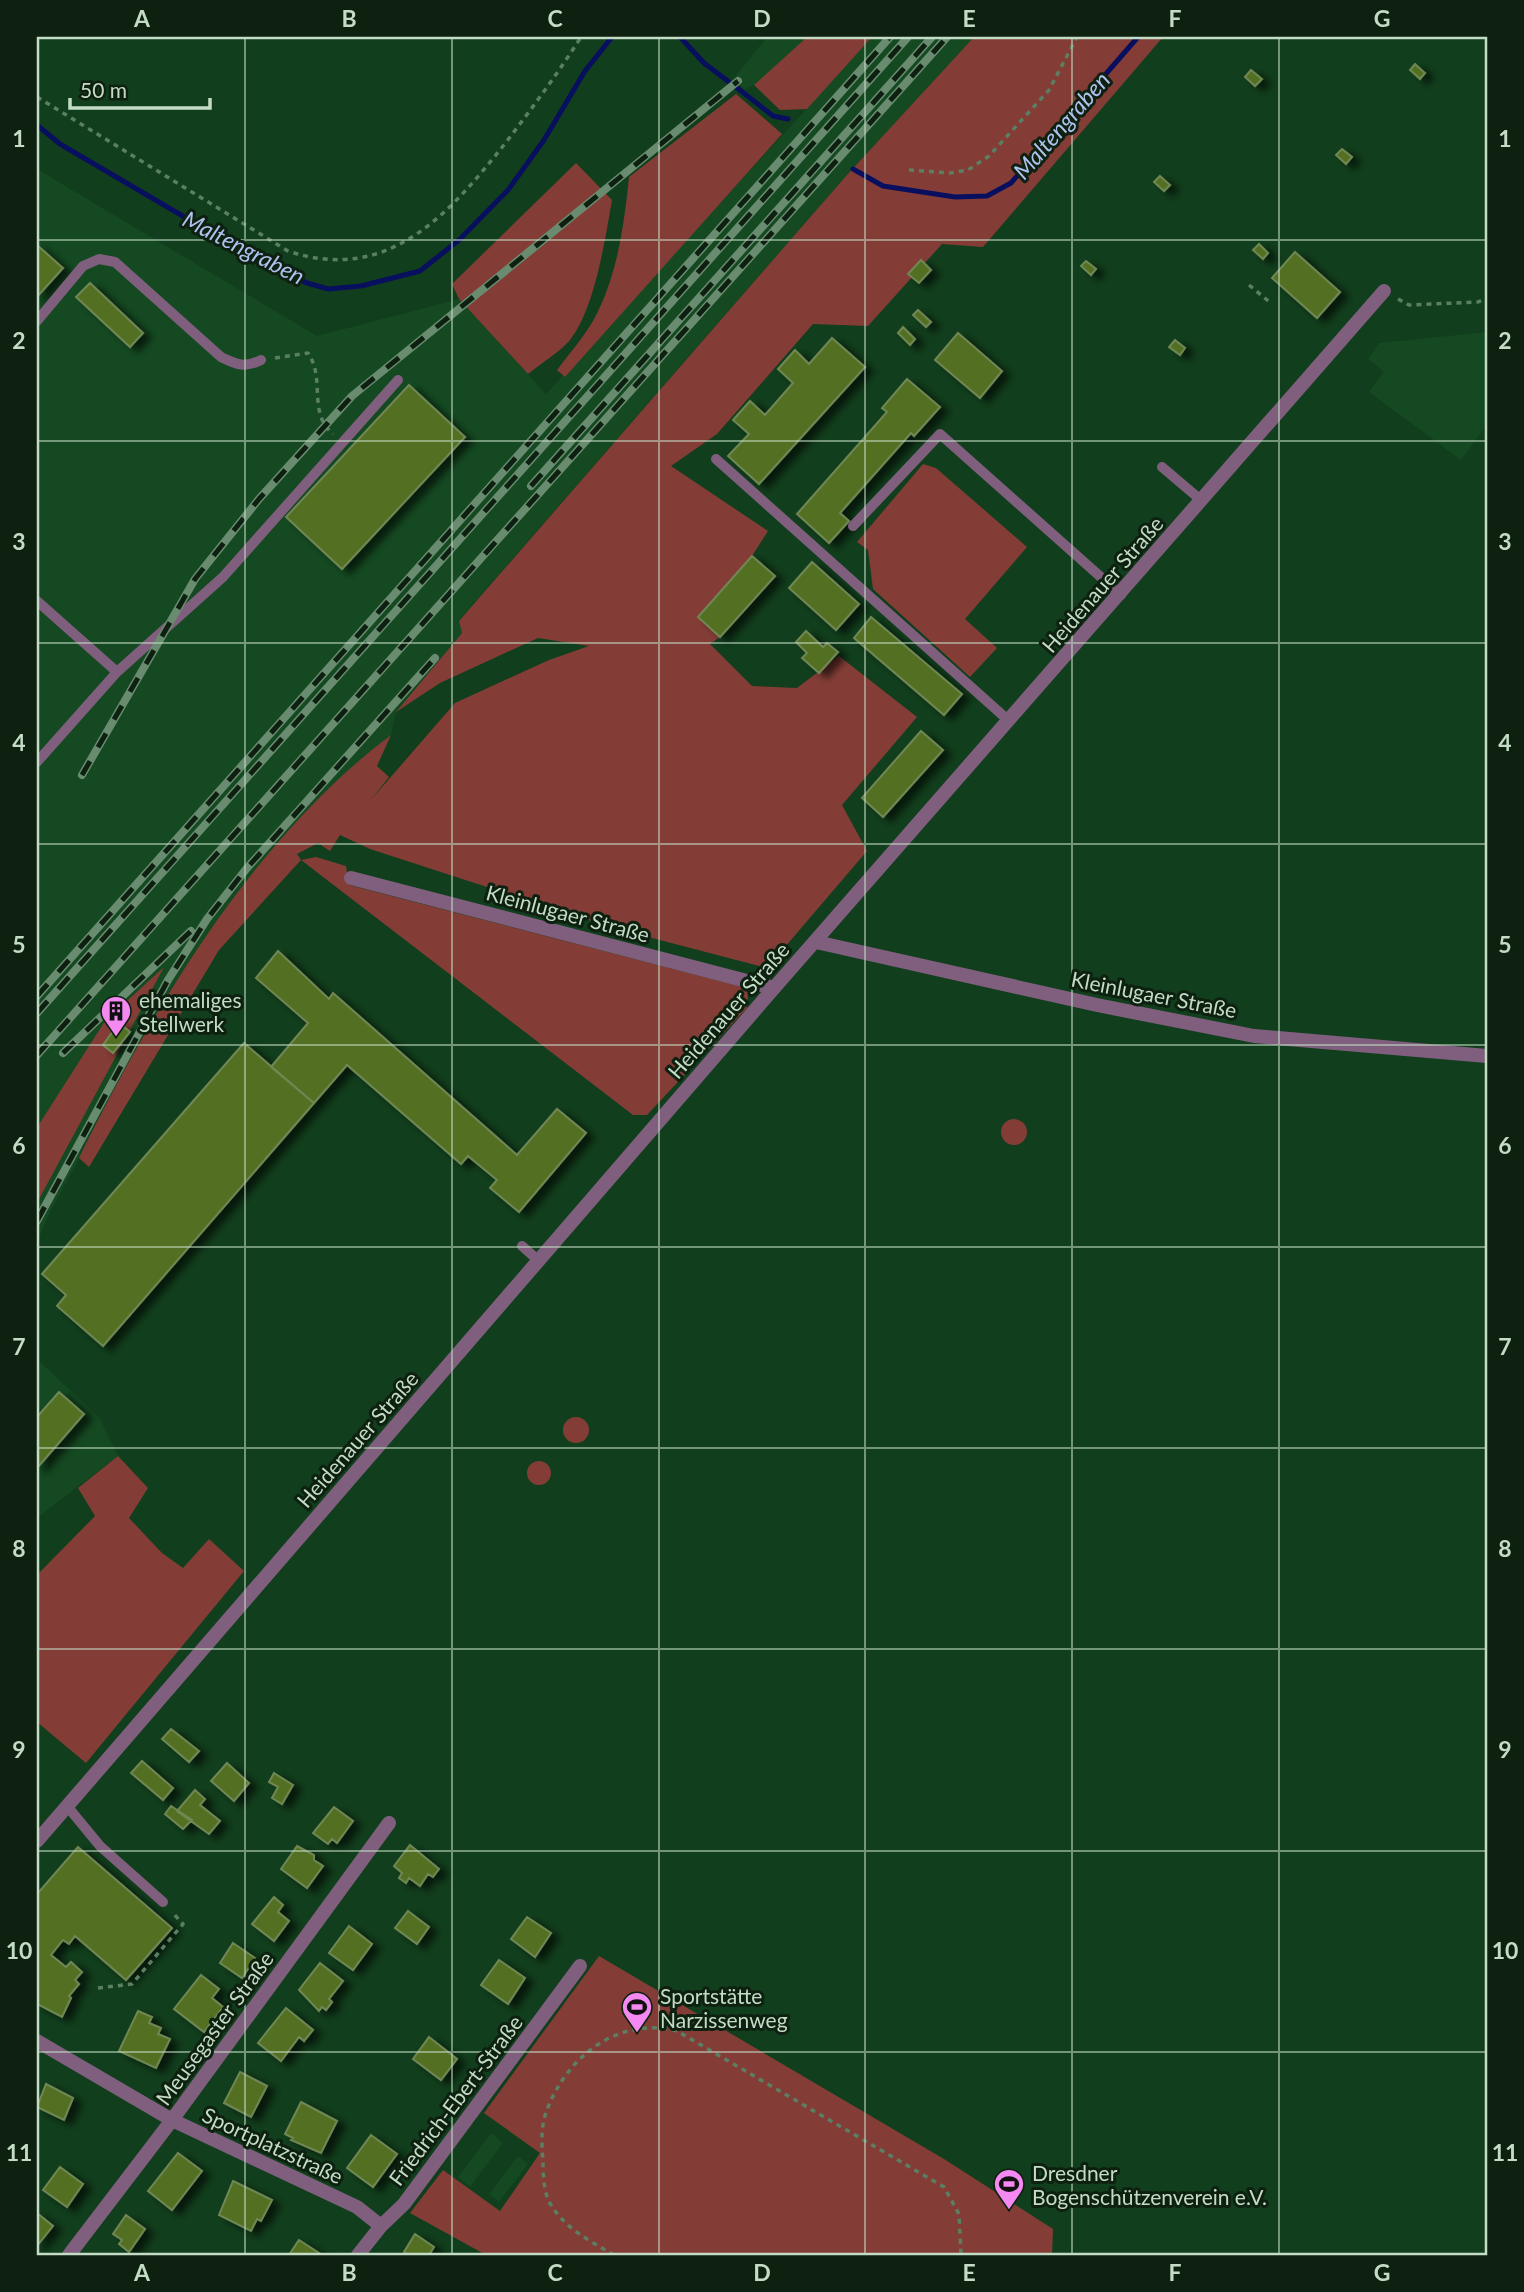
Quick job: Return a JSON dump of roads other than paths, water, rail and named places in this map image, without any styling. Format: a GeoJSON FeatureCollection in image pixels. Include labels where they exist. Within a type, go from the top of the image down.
{"type":"FeatureCollection","features":[{"type":"Feature","properties":{"kind":"street","name":"Heidenauer Straße"},"geometry":{"type":"LineString","coordinates":[[37,1841],[774,988],[1121,595],[1384,291]]}},
{"type":"Feature","properties":{"kind":"street","name":"Kleinlugaer Straße"},"geometry":{"type":"LineString","coordinates":[[351,878],[774,988]]}},
{"type":"Feature","properties":{"kind":"street","name":"Kleinlugaer Straße"},"geometry":{"type":"LineString","coordinates":[[816,942],[1097,1005],[1254,1036],[1487,1056]]}},
{"type":"Feature","properties":{"kind":"street","name":"Meusegaster Straße"},"geometry":{"type":"LineString","coordinates":[[68,2255],[172,2120],[389,1823]]}},
{"type":"Feature","properties":{"kind":"street","name":"Friedrich-Ebert-Straße"},"geometry":{"type":"LineString","coordinates":[[367,2252],[381,2226],[404,2204],[580,1966]]}},
{"type":"Feature","properties":{"kind":"street","name":"Sportplatzstraße"},"geometry":{"type":"LineString","coordinates":[[37,2041],[172,2120],[357,2207],[381,2226]]}},
{"type":"Feature","properties":{"kind":"lane"},"geometry":{"type":"LineString","coordinates":[[37,321],[83,266],[99,259],[115,262],[221,356],[236,365],[248,366],[261,360]]}},
{"type":"Feature","properties":{"kind":"lane"},"geometry":{"type":"LineString","coordinates":[[37,762],[117,672],[223,577],[398,380]]}},
{"type":"Feature","properties":{"kind":"lane"},"geometry":{"type":"LineString","coordinates":[[853,526],[940,434],[1121,595]]}},
{"type":"Feature","properties":{"kind":"lane"},"geometry":{"type":"LineString","coordinates":[[716,459],[1009,720]]}},
{"type":"Feature","properties":{"kind":"lane"},"geometry":{"type":"LineString","coordinates":[[1162,467],[1202,501]]}},
{"type":"Feature","properties":{"kind":"lane"},"geometry":{"type":"LineString","coordinates":[[37,601],[117,672]]}},
{"type":"Feature","properties":{"kind":"lane"},"geometry":{"type":"LineString","coordinates":[[522,1246],[539,1261]]}},
{"type":"Feature","properties":{"kind":"lane"},"geometry":{"type":"LineString","coordinates":[[67,1806],[100,1846],[163,1902]]}},
{"type":"Feature","properties":{"kind":"waterway","name":"Maltengraben"},"geometry":{"type":"LineString","coordinates":[[37,125],[60,144],[256,259],[307,283],[328,289],[361,286],[420,271],[459,240],[508,190],[544,140],[585,71],[612,37]]}},
{"type":"Feature","properties":{"kind":"waterway","name":"Maltengraben"},"geometry":{"type":"LineString","coordinates":[[680,37],[704,63],[729,82]]}},
{"type":"Feature","properties":{"kind":"waterway","name":"Maltengraben"},"geometry":{"type":"LineString","coordinates":[[853,169],[883,186],[955,197],[987,196],[1011,183],[1138,37]]}},
{"type":"Feature","properties":{"kind":"waterway","name":"Maltengraben"},"geometry":{"type":"LineString","coordinates":[[736,87],[773,116],[788,119]]}},
{"type":"Feature","properties":{"kind":"railway"},"geometry":{"type":"LineString","coordinates":[[37,996],[890,37]]}},
{"type":"Feature","properties":{"kind":"railway"},"geometry":{"type":"LineString","coordinates":[[37,1013],[908,37]]}},
{"type":"Feature","properties":{"kind":"railway"},"geometry":{"type":"LineString","coordinates":[[531,486],[932,37]]}},
{"type":"Feature","properties":{"kind":"railway"},"geometry":{"type":"LineString","coordinates":[[37,1055],[947,37]]}},
{"type":"Feature","properties":{"kind":"railway"},"geometry":{"type":"LineString","coordinates":[[82,775],[195,579],[259,499],[352,396],[738,81]]}},
{"type":"Feature","properties":{"kind":"railway"},"geometry":{"type":"LineString","coordinates":[[37,1221],[168,980],[207,919],[247,868],[435,658]]}},
{"type":"Feature","properties":{"kind":"railway"},"geometry":{"type":"LineString","coordinates":[[63,1053],[191,931]]}},
{"type":"Feature","properties":{"kind":"place","name":"ehemaliges Stellwerk"},"geometry":{"type":"Point","coordinates":[116,1038]}},
{"type":"Feature","properties":{"kind":"place","name":"Sportstätte Narzissenweg"},"geometry":{"type":"Point","coordinates":[637,2034]}},
{"type":"Feature","properties":{"kind":"place","name":"Dresdner Bogenschützenverein e.V."},"geometry":{"type":"Point","coordinates":[1009,2211]}}]}
